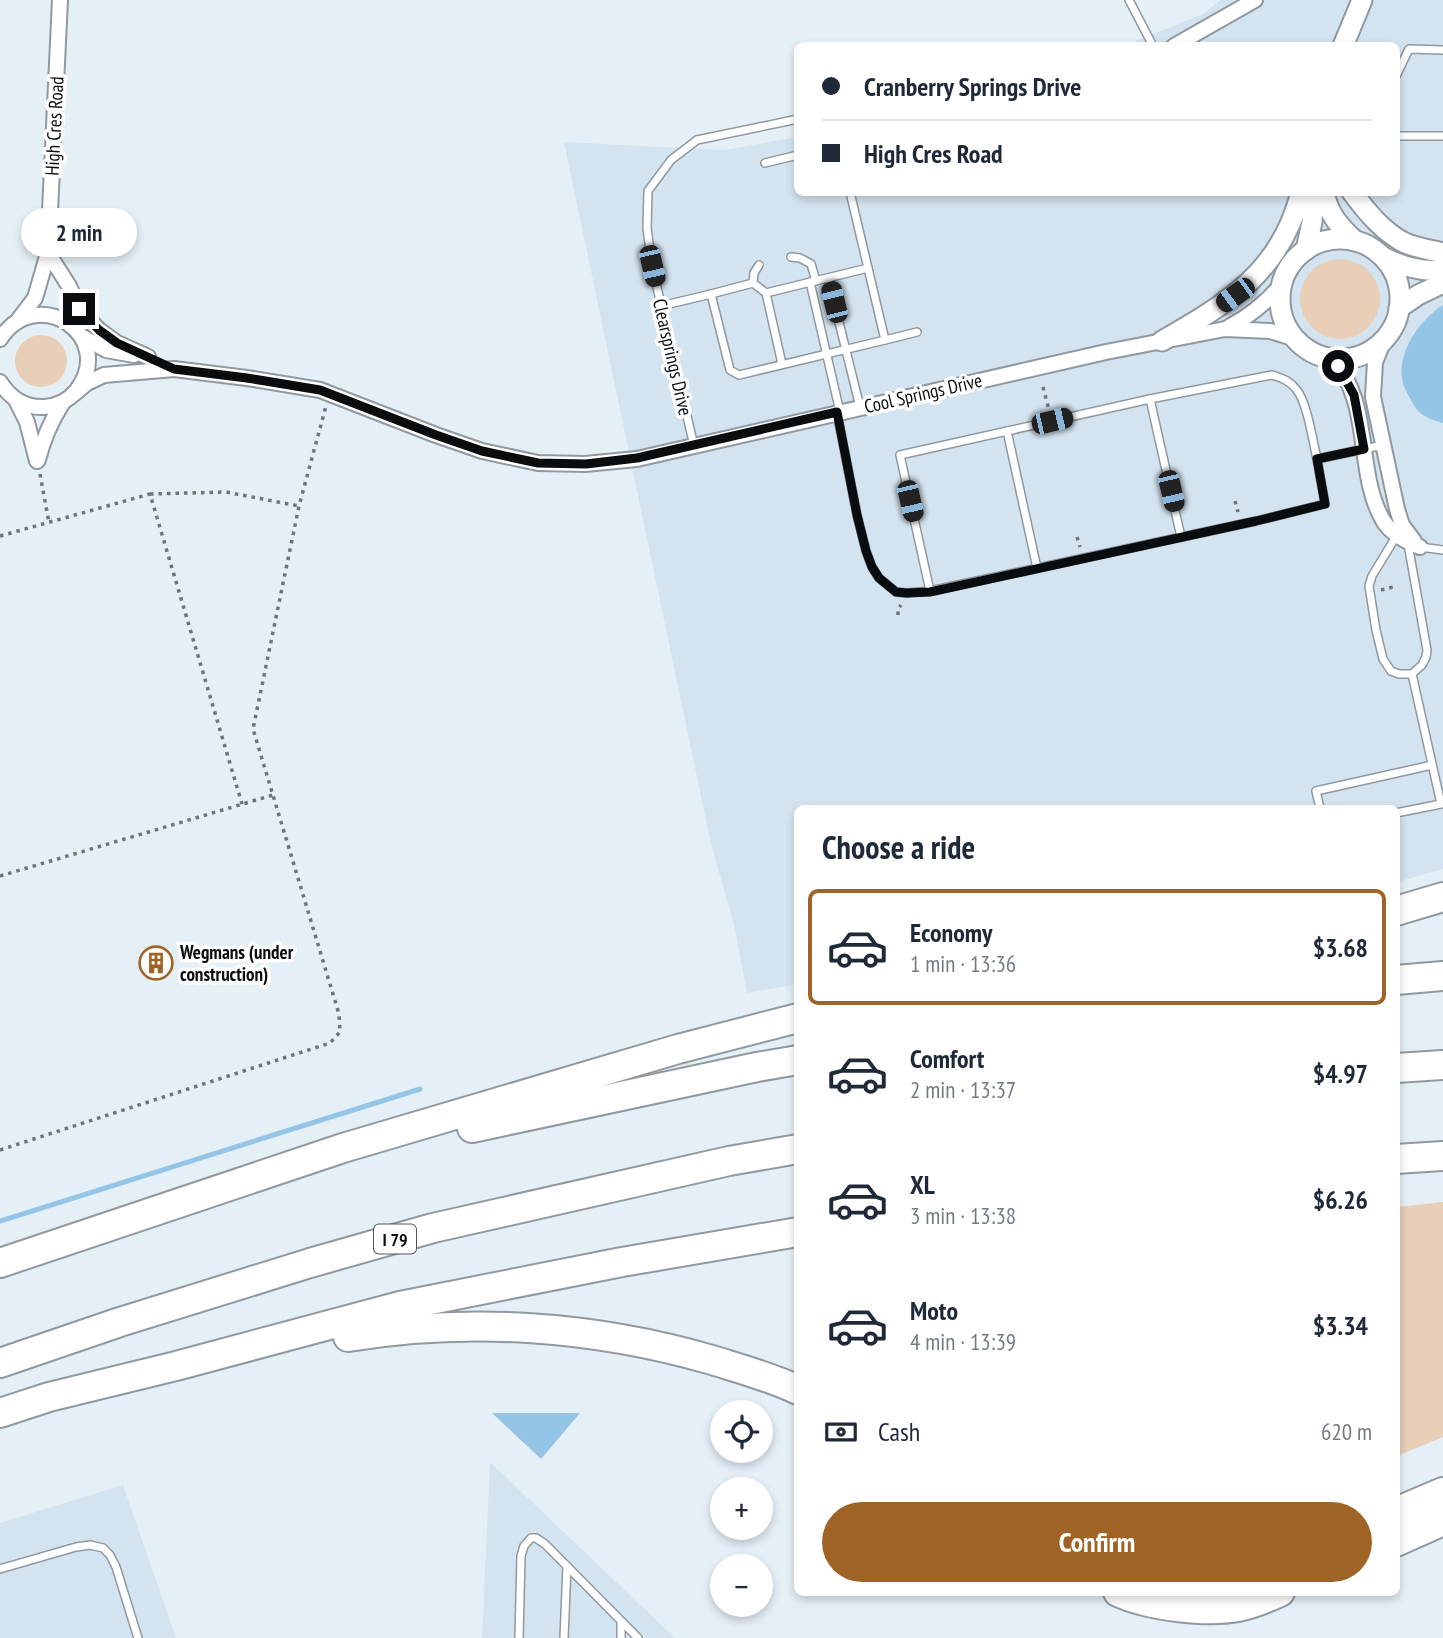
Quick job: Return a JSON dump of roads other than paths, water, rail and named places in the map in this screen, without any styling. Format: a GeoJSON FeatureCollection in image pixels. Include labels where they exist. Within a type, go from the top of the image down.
{"type":"FeatureCollection","features":[{"type":"Feature","properties":{"kind":"highway"},"geometry":{"type":"LineString","coordinates":[[1400,910],[1443,897]]}},
{"type":"Feature","properties":{"kind":"highway"},"geometry":{"type":"LineString","coordinates":[[1400,980],[1443,976]]}},
{"type":"Feature","properties":{"kind":"highway"},"geometry":{"type":"LineString","coordinates":[[0,1264],[344,1148],[678,1049],[794,1019]]}},
{"type":"Feature","properties":{"kind":"highway"},"geometry":{"type":"LineString","coordinates":[[0,1264],[485,1124],[794,1061]]}},
{"type":"Feature","properties":{"kind":"highway"},"geometry":{"type":"LineString","coordinates":[[1400,1068],[1443,1065]]}},
{"type":"Feature","properties":{"kind":"highway","name":"I 79"},"geometry":{"type":"LineString","coordinates":[[0,1363],[120,1322],[433,1228],[729,1161],[794,1150]]}},
{"type":"Feature","properties":{"kind":"highway"},"geometry":{"type":"LineString","coordinates":[[1401,1159],[1443,1156]]}},
{"type":"Feature","properties":{"kind":"highway"},"geometry":{"type":"LineString","coordinates":[[0,1413],[49,1397],[400,1306],[622,1262],[794,1233]]}},
{"type":"Feature","properties":{"kind":"highway"},"geometry":{"type":"LineString","coordinates":[[176,1366],[393,1329],[522,1327],[600,1335],[669,1348],[794,1388]]}},
{"type":"Feature","properties":{"kind":"highway"},"geometry":{"type":"LineString","coordinates":[[1400,1510],[1443,1492]]}},
{"type":"Feature","properties":{"kind":"highway"},"geometry":{"type":"LineString","coordinates":[[1400,1540],[1443,1521]]}},
{"type":"Feature","properties":{"kind":"highway"},"geometry":{"type":"LineString","coordinates":[[1125,1596],[1174,1606],[1210,1609],[1239,1607],[1269,1596]]}},
{"type":"Feature","properties":{"kind":"street","name":"High Cres Road"},"geometry":{"type":"LineString","coordinates":[[2,334],[19,319],[35,298],[48,253],[60,0]]}},
{"type":"Feature","properties":{"kind":"street"},"geometry":{"type":"LineString","coordinates":[[1181,42],[1255,0]]}},
{"type":"Feature","properties":{"kind":"street"},"geometry":{"type":"LineString","coordinates":[[1345,42],[1362,0]]}},
{"type":"Feature","properties":{"kind":"street"},"geometry":{"type":"LineString","coordinates":[[1162,341],[1212,312],[1255,277],[1284,236],[1300,196]]}},
{"type":"Feature","properties":{"kind":"street"},"geometry":{"type":"LineString","coordinates":[[1306,250],[1314,196]]}},
{"type":"Feature","properties":{"kind":"street"},"geometry":{"type":"LineString","coordinates":[[1325,196],[1327,207],[1337,223],[1355,241]]}},
{"type":"Feature","properties":{"kind":"street"},"geometry":{"type":"LineString","coordinates":[[1355,196],[1395,236],[1405,242],[1443,253]]}},
{"type":"Feature","properties":{"kind":"street"},"geometry":{"type":"LineString","coordinates":[[1383,257],[1395,276],[1400,295],[1395,324],[1384,340],[1359,356],[1340,359],[1311,352],[1296,339],[1282,313],[1282,284],[1290,266],[1306,250],[1321,242],[1340,239],[1355,241],[1383,257],[1416,269],[1443,270]]}},
{"type":"Feature","properties":{"kind":"street"},"geometry":{"type":"LineString","coordinates":[[48,253],[69,286],[79,309],[99,330],[117,343],[148,357]]}},
{"type":"Feature","properties":{"kind":"street"},"geometry":{"type":"LineString","coordinates":[[1399,308],[1443,283]]}},
{"type":"Feature","properties":{"kind":"street","name":"Cool Springs Drive"},"geometry":{"type":"LineString","coordinates":[[1225,329],[1260,307],[1282,284]]}},
{"type":"Feature","properties":{"kind":"street","name":"Cool Springs Drive"},"geometry":{"type":"LineString","coordinates":[[19,319],[33,314],[47,314],[66,321],[81,336],[106,350],[148,357],[174,369]]}},
{"type":"Feature","properties":{"kind":"street","name":"Cool Springs Drive"},"geometry":{"type":"LineString","coordinates":[[68,398],[87,383],[104,375],[174,369],[247,378],[320,390],[482,451],[538,463],[586,464],[637,458],[694,446],[1106,352],[1225,329],[1270,331],[1296,339]]}},
{"type":"Feature","properties":{"kind":"street"},"geometry":{"type":"LineString","coordinates":[[2,386],[16,400],[27,422],[37,461],[50,422],[83,381],[88,366],[87,351],[81,336]]}},
{"type":"Feature","properties":{"kind":"street"},"geometry":{"type":"LineString","coordinates":[[1384,340],[1376,362],[1373,397],[1399,517],[1409,536],[1408,541]]}},
{"type":"Feature","properties":{"kind":"street"},"geometry":{"type":"LineString","coordinates":[[1330,358],[1338,366],[1354,395],[1377,506],[1385,524],[1408,541]]}},
{"type":"Feature","properties":{"kind":"street"},"geometry":{"type":"LineString","coordinates":[[16,400],[39,407],[51,406],[68,398]]}},
{"type":"Feature","properties":{"kind":"lane"},"geometry":{"type":"LineString","coordinates":[[1129,0],[1151,42]]}},
{"type":"Feature","properties":{"kind":"lane"},"geometry":{"type":"LineString","coordinates":[[1400,68],[1409,49],[1443,50]]}},
{"type":"Feature","properties":{"kind":"lane","name":"Clearsprings Drive"},"geometry":{"type":"LineString","coordinates":[[694,446],[652,266],[647,228],[648,191],[671,160],[697,140],[794,120]]}},
{"type":"Feature","properties":{"kind":"lane"},"geometry":{"type":"LineString","coordinates":[[1400,136],[1443,136]]}},
{"type":"Feature","properties":{"kind":"lane"},"geometry":{"type":"LineString","coordinates":[[765,163],[794,156]]}},
{"type":"Feature","properties":{"kind":"lane"},"geometry":{"type":"LineString","coordinates":[[851,196],[885,340]]}},
{"type":"Feature","properties":{"kind":"lane"},"geometry":{"type":"LineString","coordinates":[[791,257],[811,264],[866,551],[879,578],[896,592],[930,592],[1325,504],[1306,412],[1298,390],[1285,379],[1272,375],[1150,399],[900,455],[930,592]]}},
{"type":"Feature","properties":{"kind":"lane"},"geometry":{"type":"LineString","coordinates":[[754,283],[754,273],[759,265]]}},
{"type":"Feature","properties":{"kind":"lane"},"geometry":{"type":"LineString","coordinates":[[766,293],[868,268]]}},
{"type":"Feature","properties":{"kind":"lane"},"geometry":{"type":"LineString","coordinates":[[828,278],[860,407]]}},
{"type":"Feature","properties":{"kind":"lane"},"geometry":{"type":"LineString","coordinates":[[661,306],[754,283]]}},
{"type":"Feature","properties":{"kind":"lane"},"geometry":{"type":"LineString","coordinates":[[754,283],[766,293],[782,364]]}},
{"type":"Feature","properties":{"kind":"lane"},"geometry":{"type":"LineString","coordinates":[[711,294],[730,370],[738,375],[917,332]]}},
{"type":"Feature","properties":{"kind":"lane"},"geometry":{"type":"LineString","coordinates":[[1150,399],[1181,537]]}},
{"type":"Feature","properties":{"kind":"lane"},"geometry":{"type":"LineString","coordinates":[[1007,431],[1037,568]]}},
{"type":"Feature","properties":{"kind":"lane"},"geometry":{"type":"LineString","coordinates":[[1317,459],[1383,445]]}},
{"type":"Feature","properties":{"kind":"lane"},"geometry":{"type":"LineString","coordinates":[[1408,541],[1443,550]]}},
{"type":"Feature","properties":{"kind":"lane"},"geometry":{"type":"LineString","coordinates":[[1408,541],[1426,657],[1422,666],[1412,674],[1399,674],[1391,671],[1383,659],[1368,586],[1372,576],[1408,541]]}},
{"type":"Feature","properties":{"kind":"lane"},"geometry":{"type":"LineString","coordinates":[[1400,812],[1441,804],[1412,674]]}},
{"type":"Feature","properties":{"kind":"lane"},"geometry":{"type":"LineString","coordinates":[[1319,805],[1316,791],[1432,765]]}},
{"type":"Feature","properties":{"kind":"lane"},"geometry":{"type":"LineString","coordinates":[[519,1638],[521,1556],[524,1546],[531,1538],[541,1540],[638,1638]]}},
{"type":"Feature","properties":{"kind":"lane"},"geometry":{"type":"LineString","coordinates":[[0,1569],[76,1547],[90,1545],[103,1548],[116,1567],[138,1638]]}},
{"type":"Feature","properties":{"kind":"lane"},"geometry":{"type":"LineString","coordinates":[[564,1638],[567,1566]]}},
{"type":"Feature","properties":{"kind":"lane"},"geometry":{"type":"LineString","coordinates":[[621,1622],[621,1638]]}},
{"type":"Feature","properties":{"kind":"water"},"geometry":{"type":"Polygon","coordinates":[[[1443,305],[1443,423],[1427,418],[1416,408],[1404,386],[1402,367],[1407,346],[1413,336],[1427,318],[1443,305]]]}},
{"type":"Feature","properties":{"kind":"water"},"geometry":{"type":"Polygon","coordinates":[[[492,1413],[580,1413],[541,1459],[492,1413]]]}},
{"type":"Feature","properties":{"kind":"waterway"},"geometry":{"type":"LineString","coordinates":[[0,1221],[420,1089]]}},
{"type":"Feature","properties":{"kind":"place","name":"Wegmans (under construction)"},"geometry":{"type":"Point","coordinates":[156,963]}}]}
